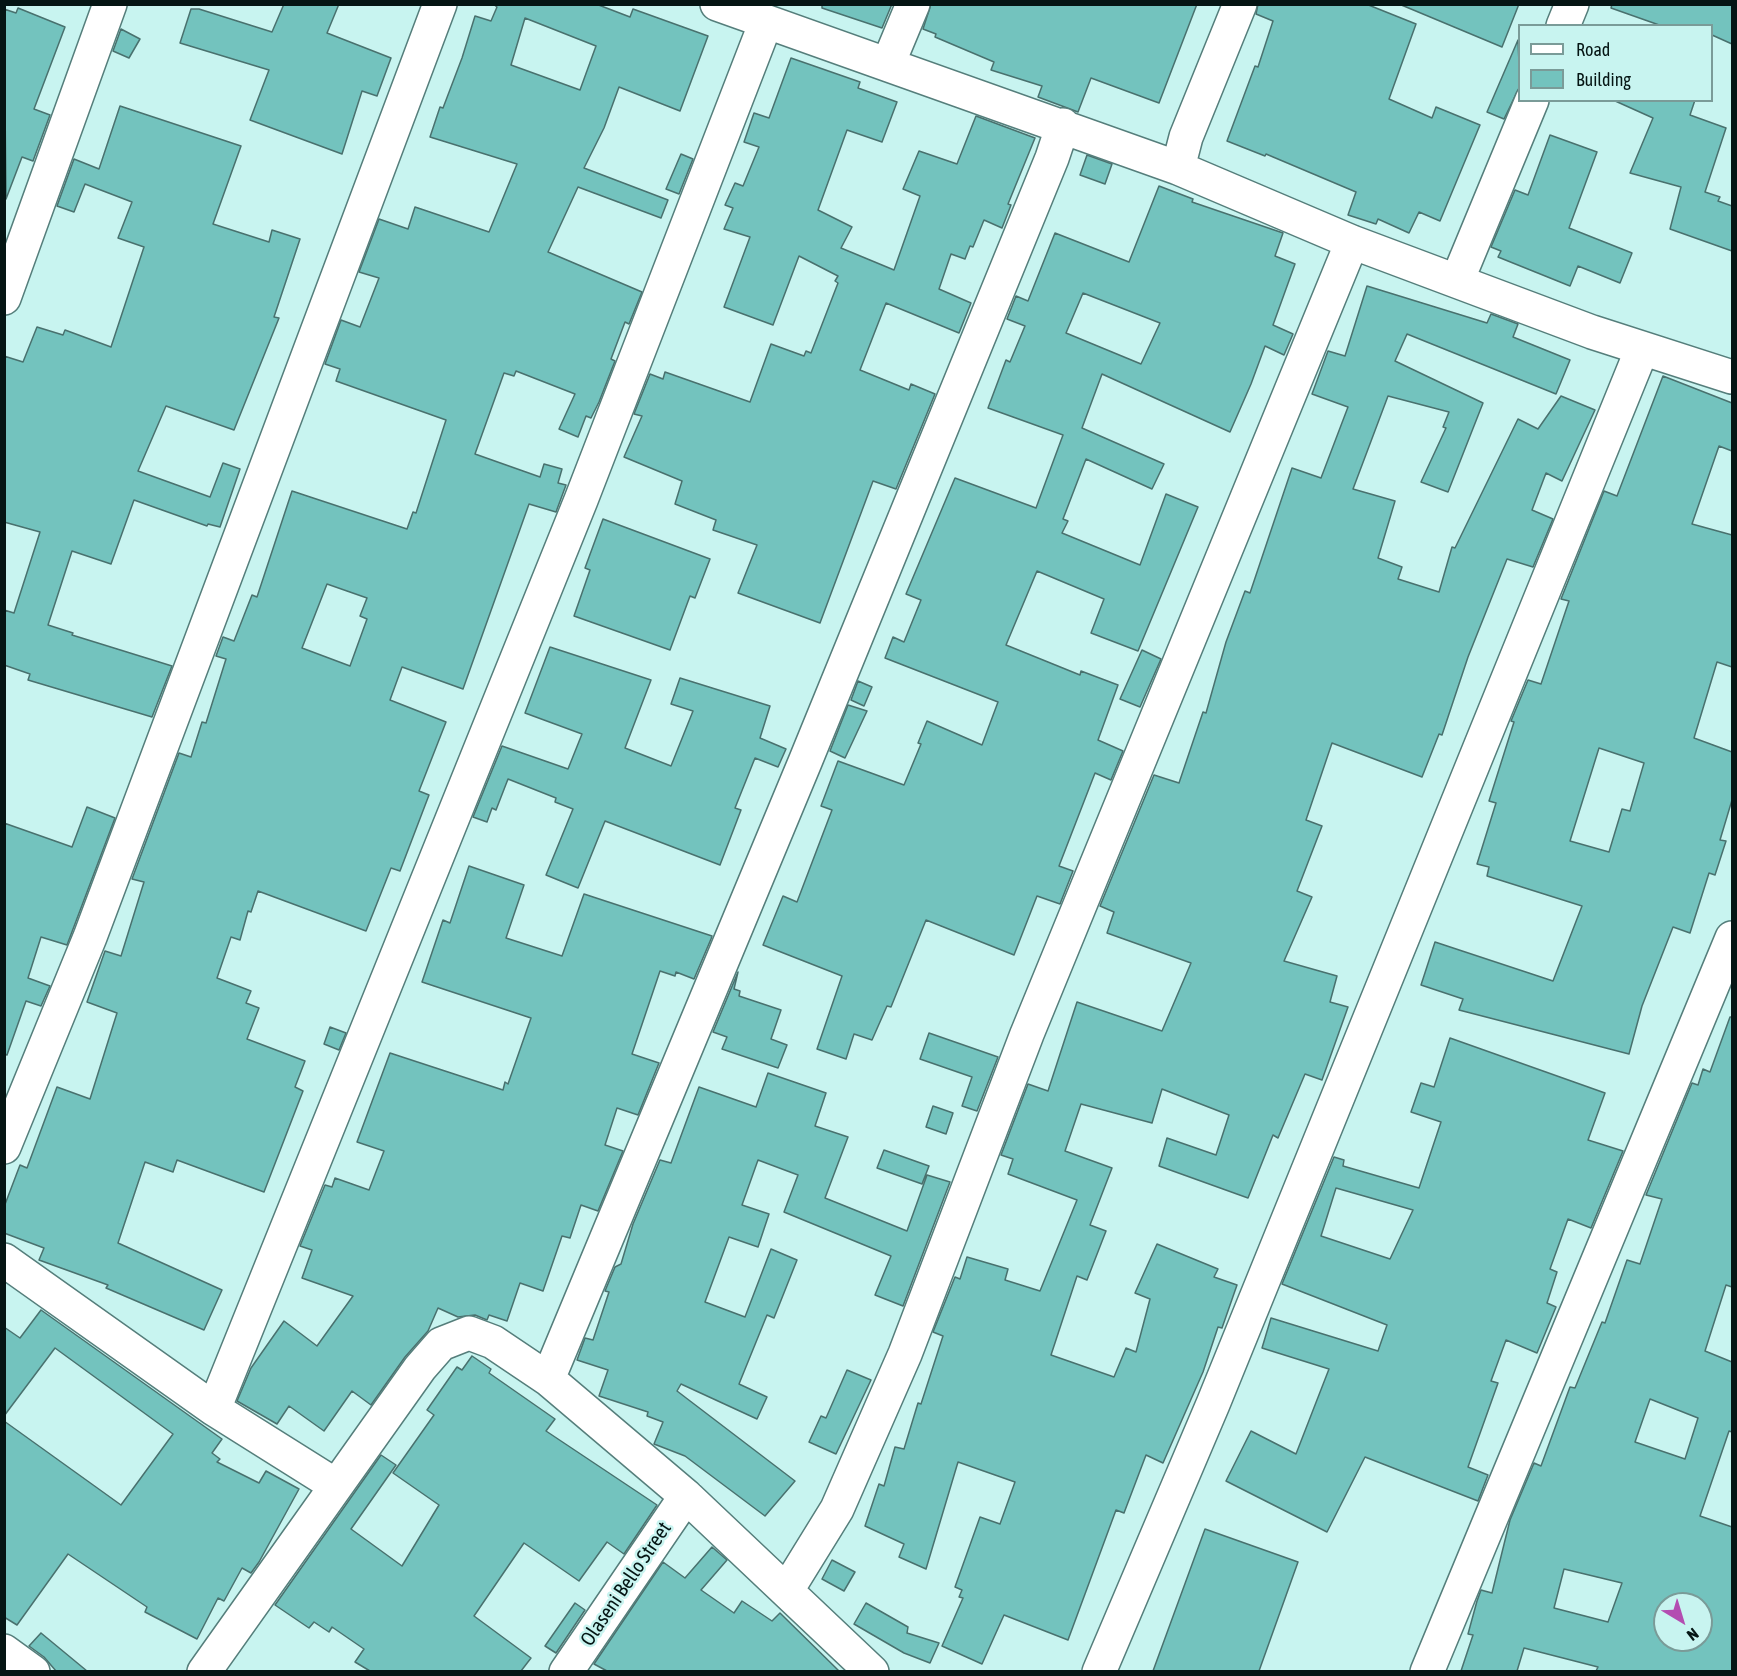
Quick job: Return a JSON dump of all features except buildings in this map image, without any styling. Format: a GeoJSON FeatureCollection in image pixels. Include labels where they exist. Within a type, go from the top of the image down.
{"type":"FeatureCollection","features":[{"type":"Feature","properties":{"kind":"street"},"geometry":{"type":"LineString","coordinates":[[4,298],[110,4]]}},
{"type":"Feature","properties":{"kind":"street"},"geometry":{"type":"LineString","coordinates":[[4,1147],[94,926],[440,4]]}},
{"type":"Feature","properties":{"kind":"street"},"geometry":{"type":"LineString","coordinates":[[717,4],[1063,125],[1178,168],[1352,242],[1642,349],[1732,377]]}},
{"type":"Feature","properties":{"kind":"street"},"geometry":{"type":"LineString","coordinates":[[888,64],[913,4]]}},
{"type":"Feature","properties":{"kind":"street"},"geometry":{"type":"LineString","coordinates":[[1178,168],[1186,137],[1240,4]]}},
{"type":"Feature","properties":{"kind":"street"},"geometry":{"type":"LineString","coordinates":[[1564,24],[1572,4]]}},
{"type":"Feature","properties":{"kind":"street"},"geometry":{"type":"LineString","coordinates":[[214,1409],[577,512],[766,22]]}},
{"type":"Feature","properties":{"kind":"street"},"geometry":{"type":"LineString","coordinates":[[1457,281],[1531,102]]}},
{"type":"Feature","properties":{"kind":"street"},"geometry":{"type":"LineString","coordinates":[[548,1379],[806,762],[1052,158],[1063,125]]}},
{"type":"Feature","properties":{"kind":"street"},"geometry":{"type":"LineString","coordinates":[[787,1590],[837,1509],[905,1354],[1027,1034],[1352,242]]}},
{"type":"Feature","properties":{"kind":"street"},"geometry":{"type":"LineString","coordinates":[[1099,1671],[1213,1404],[1642,349]]}},
{"type":"Feature","properties":{"kind":"street"},"geometry":{"type":"LineString","coordinates":[[1427,1671],[1732,938]]}},
{"type":"Feature","properties":{"kind":"street"},"geometry":{"type":"LineString","coordinates":[[4,1260],[214,1409],[335,1485]]}},
{"type":"Feature","properties":{"kind":"street"},"geometry":{"type":"LineString","coordinates":[[204,1671],[335,1485],[441,1344],[469,1333],[493,1342],[548,1379],[686,1496],[872,1671]]}},
{"type":"Feature","properties":{"kind":"street","name":"Olaseni Bello Street"},"geometry":{"type":"LineString","coordinates":[[566,1671],[686,1496]]}},
{"type":"Feature","properties":{"kind":"street"},"geometry":{"type":"LineString","coordinates":[[4,1651],[33,1671]]}}]}
